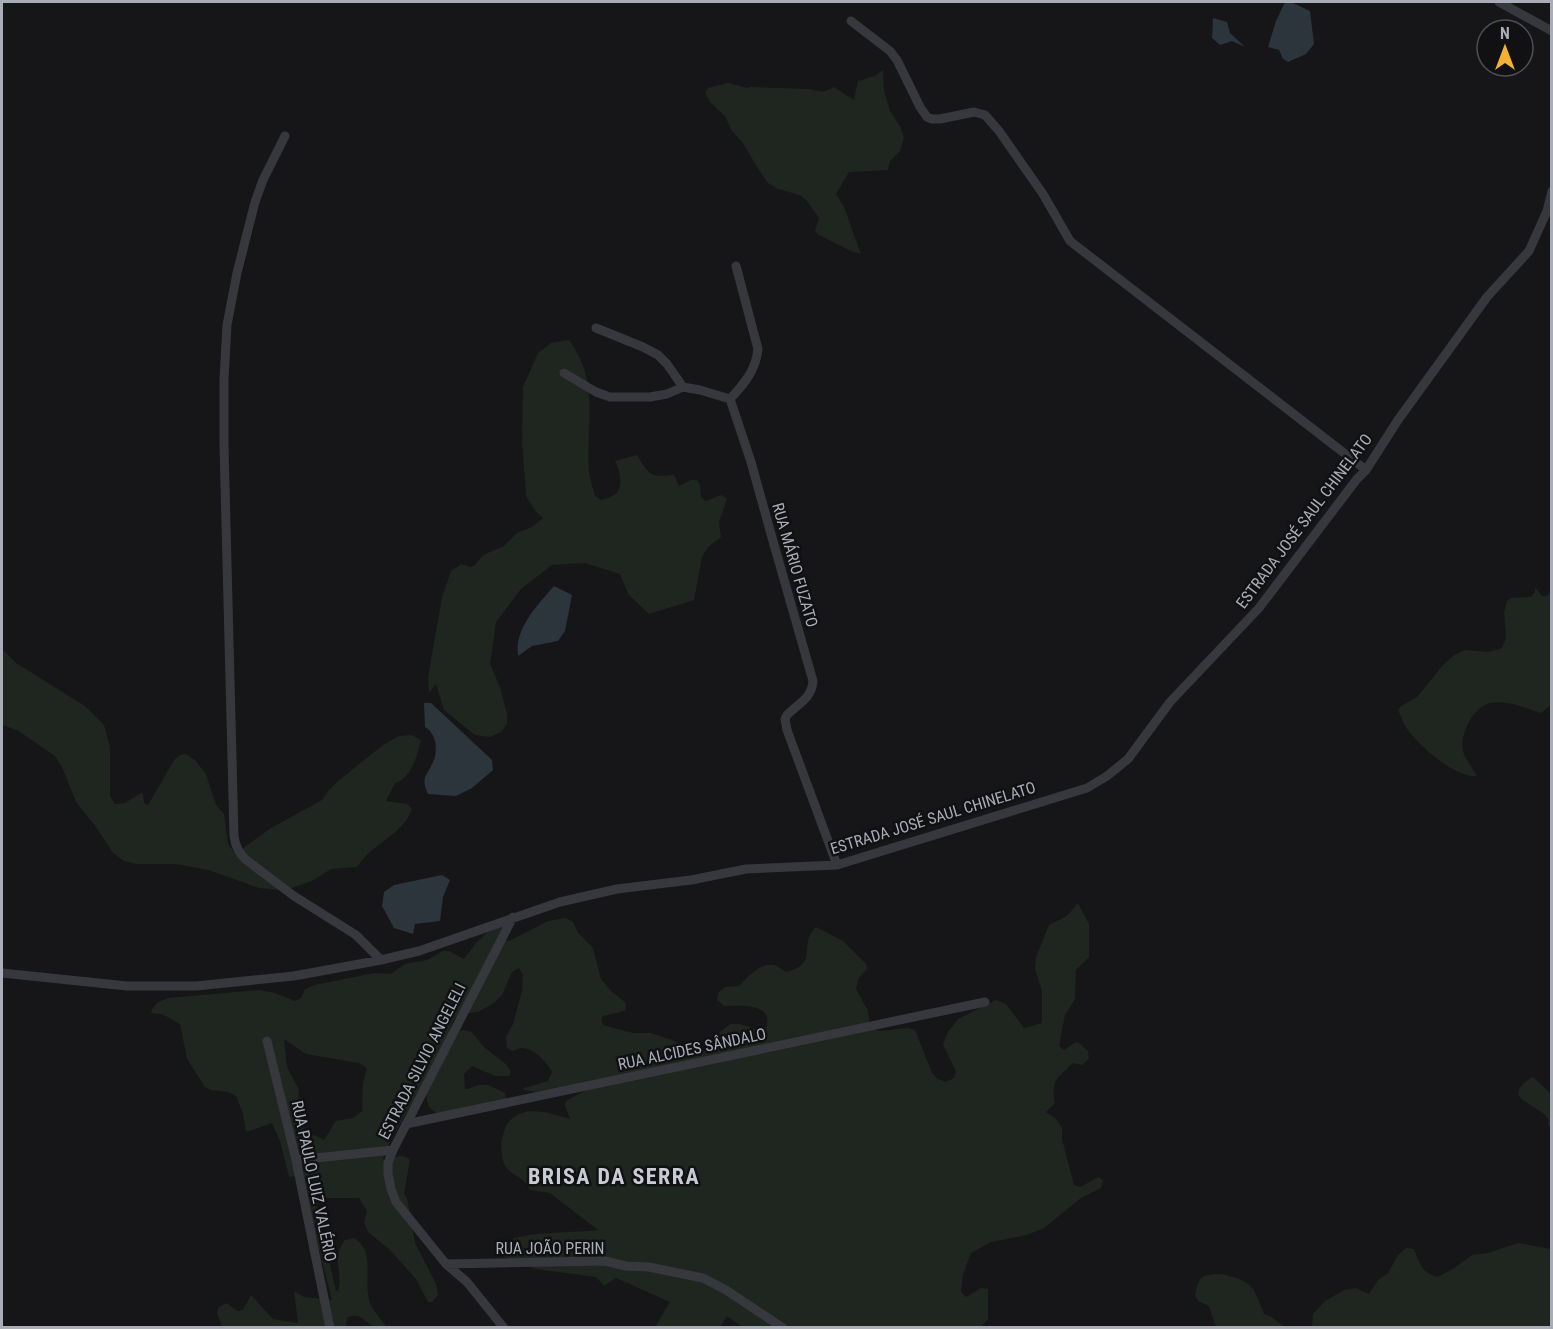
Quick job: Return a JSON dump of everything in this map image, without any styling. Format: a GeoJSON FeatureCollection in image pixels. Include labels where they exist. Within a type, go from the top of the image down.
{"type":"FeatureCollection","features":[{"type":"Feature","properties":{"kind":"street"},"geometry":{"type":"LineString","coordinates":[[1499,2],[1551,31]]}},
{"type":"Feature","properties":{"kind":"street"},"geometry":{"type":"LineString","coordinates":[[850,21],[890,51],[927,117],[940,119],[974,112],[985,115],[1042,194],[1070,241],[1366,470]]}},
{"type":"Feature","properties":{"kind":"street"},"geometry":{"type":"LineString","coordinates":[[285,136],[263,180],[255,202],[227,325],[224,446],[235,845],[245,859],[294,896],[356,935],[381,960]]}},
{"type":"Feature","properties":{"kind":"street","name":"ESTRADA JOSÉ SAUL CHINELATO"},"geometry":{"type":"LineString","coordinates":[[2,973],[127,986],[196,986],[294,976],[419,951],[560,902],[616,889],[691,880],[746,868],[837,865],[1087,788],[1128,759],[1170,702],[1258,608],[1366,470],[1398,420],[1487,297],[1529,251],[1547,211],[1551,191]]}},
{"type":"Feature","properties":{"kind":"street"},"geometry":{"type":"LineString","coordinates":[[564,373],[596,392],[610,397],[650,397],[667,394],[683,387],[730,399],[753,370],[758,349],[736,266]]}},
{"type":"Feature","properties":{"kind":"street"},"geometry":{"type":"LineString","coordinates":[[596,328],[658,355],[683,387]]}},
{"type":"Feature","properties":{"kind":"street","name":"RUA MÁRIO FUZATO"},"geometry":{"type":"LineString","coordinates":[[730,399],[751,462],[813,681],[813,688],[806,698],[787,715],[786,730],[837,865]]}},
{"type":"Feature","properties":{"kind":"street","name":"ESTRADA SILVIO ANGELELI"},"geometry":{"type":"LineString","coordinates":[[504,1328],[467,1282],[446,1264],[396,1202],[391,1189],[388,1163],[513,917]]}},
{"type":"Feature","properties":{"kind":"street","name":"RUA ALCIDES SÂNDALO"},"geometry":{"type":"LineString","coordinates":[[406,1124],[985,1002]]}},
{"type":"Feature","properties":{"kind":"street","name":"RUA PAULO LUIZ VALÉRIO"},"geometry":{"type":"LineString","coordinates":[[267,1041],[296,1160],[330,1328]]}},
{"type":"Feature","properties":{"kind":"street"},"geometry":{"type":"LineString","coordinates":[[296,1160],[393,1150]]}},
{"type":"Feature","properties":{"kind":"street","name":"RUA JOÃO PERIN"},"geometry":{"type":"LineString","coordinates":[[446,1264],[605,1262],[649,1267],[703,1278],[726,1290],[783,1328]]}},
{"type":"Feature","properties":{"kind":"shaded area"},"geometry":{"type":"Polygon","coordinates":[[[1285,2],[1291,2],[1310,11],[1314,44],[1306,54],[1288,62],[1283,59],[1279,50],[1268,47],[1285,2]]]}},
{"type":"Feature","properties":{"kind":"shaded area"},"geometry":{"type":"Polygon","coordinates":[[[1213,18],[1227,22],[1230,33],[1245,47],[1232,41],[1220,45],[1212,38],[1213,18]]]}},
{"type":"Feature","properties":{"kind":"shaded area"},"geometry":{"type":"Polygon","coordinates":[[[883,70],[884,91],[890,111],[901,128],[904,138],[900,151],[890,161],[888,170],[849,172],[836,194],[844,207],[861,254],[819,235],[815,231],[819,218],[806,200],[800,195],[778,189],[768,183],[743,143],[732,131],[725,116],[710,102],[705,93],[708,88],[728,83],[747,88],[809,89],[823,92],[834,87],[854,100],[858,81],[875,76],[883,70]]]}},
{"type":"Feature","properties":{"kind":"shaded area"},"geometry":{"type":"Polygon","coordinates":[[[569,340],[579,356],[588,388],[589,473],[595,496],[601,500],[614,495],[620,486],[620,474],[615,461],[637,455],[651,474],[674,475],[679,486],[691,480],[697,480],[701,497],[706,501],[721,495],[727,499],[719,522],[721,537],[708,547],[702,557],[694,600],[649,614],[628,594],[620,574],[585,563],[552,565],[521,589],[496,622],[490,664],[500,687],[507,714],[507,724],[501,732],[490,737],[475,735],[444,710],[436,684],[429,693],[428,677],[442,597],[451,571],[461,564],[474,566],[483,555],[504,546],[517,533],[532,527],[543,518],[535,511],[526,496],[522,440],[523,387],[538,353],[551,343],[569,340]]]}},
{"type":"Feature","properties":{"kind":"shaded area"},"geometry":{"type":"Polygon","coordinates":[[[554,586],[572,595],[565,631],[558,641],[532,646],[518,656],[523,627],[554,586]]]}},
{"type":"Feature","properties":{"kind":"shaded area"},"geometry":{"type":"Polygon","coordinates":[[[1535,587],[1542,596],[1547,596],[1551,592],[1551,705],[1541,713],[1504,703],[1491,703],[1479,709],[1469,722],[1462,744],[1465,758],[1477,776],[1458,772],[1436,758],[1409,732],[1398,710],[1417,697],[1454,655],[1465,650],[1488,652],[1502,648],[1506,638],[1504,612],[1507,601],[1511,598],[1531,597],[1535,592],[1535,587]]]}},
{"type":"Feature","properties":{"kind":"shaded area"},"geometry":{"type":"Polygon","coordinates":[[[2,649],[16,663],[85,706],[104,725],[110,747],[110,796],[115,804],[125,803],[141,793],[144,803],[148,805],[174,760],[186,754],[195,760],[206,774],[216,805],[224,814],[228,844],[234,852],[242,849],[271,828],[322,800],[338,781],[383,745],[399,736],[412,735],[421,740],[410,771],[395,783],[386,801],[407,804],[412,809],[400,828],[368,854],[357,867],[331,869],[312,881],[292,888],[279,890],[259,888],[209,870],[176,864],[136,864],[124,861],[113,853],[76,802],[55,756],[17,730],[2,725],[2,649]]]}},
{"type":"Feature","properties":{"kind":"shaded area"},"geometry":{"type":"Polygon","coordinates":[[[424,703],[431,703],[492,760],[493,770],[472,788],[456,796],[428,794],[425,777],[434,759],[436,748],[434,737],[425,727],[424,703]]]}},
{"type":"Feature","properties":{"kind":"shaded area"},"geometry":{"type":"Polygon","coordinates":[[[442,875],[450,880],[443,897],[440,921],[415,924],[413,934],[394,928],[382,906],[384,892],[394,885],[442,875]]]}},
{"type":"Feature","properties":{"kind":"shaded area"},"geometry":{"type":"Polygon","coordinates":[[[1078,903],[1089,924],[1089,957],[1076,970],[1075,999],[1065,1015],[1059,1046],[1064,1050],[1078,1042],[1088,1051],[1089,1059],[1082,1065],[1073,1063],[1059,1076],[1054,1089],[1055,1103],[1046,1112],[1056,1119],[1062,1128],[1062,1139],[1074,1185],[1080,1187],[1099,1177],[1103,1181],[1101,1188],[1081,1198],[1044,1228],[1027,1235],[991,1242],[971,1253],[963,1274],[961,1292],[966,1297],[981,1288],[988,1289],[988,1319],[981,1327],[744,1328],[727,1316],[720,1327],[655,1327],[670,1302],[616,1278],[604,1286],[596,1277],[536,1269],[501,1254],[505,1244],[514,1238],[537,1234],[598,1230],[550,1193],[530,1190],[525,1182],[507,1168],[503,1161],[502,1139],[506,1126],[514,1117],[521,1113],[537,1111],[570,1119],[565,1105],[566,1101],[595,1085],[536,1092],[523,1090],[548,1081],[552,1072],[531,1050],[521,1048],[512,1051],[507,1048],[506,1037],[513,1024],[522,991],[523,976],[519,968],[512,972],[502,995],[494,1003],[478,1012],[460,1014],[453,1020],[449,1031],[451,1034],[463,1030],[472,1032],[484,1047],[507,1065],[511,1072],[509,1076],[495,1076],[472,1066],[464,1074],[465,1089],[487,1085],[505,1093],[506,1099],[442,1116],[428,1105],[426,1080],[392,1137],[383,1158],[385,1162],[401,1156],[410,1160],[404,1194],[407,1198],[415,1243],[436,1284],[438,1295],[432,1302],[428,1302],[416,1279],[389,1249],[368,1232],[364,1222],[367,1211],[359,1198],[318,1198],[317,1209],[336,1291],[338,1291],[340,1277],[338,1254],[345,1240],[354,1238],[361,1244],[367,1260],[368,1297],[372,1308],[385,1327],[375,1327],[362,1318],[352,1316],[347,1318],[346,1327],[222,1327],[217,1312],[219,1307],[227,1303],[237,1311],[243,1310],[251,1295],[273,1319],[298,1323],[294,1291],[304,1297],[332,1300],[312,1221],[297,1176],[289,1177],[280,1141],[272,1123],[246,1132],[243,1114],[236,1096],[205,1087],[187,1059],[180,1024],[162,1014],[151,1013],[155,1005],[162,1000],[260,990],[295,1001],[301,998],[304,990],[314,985],[375,973],[391,974],[405,964],[427,960],[443,951],[449,951],[464,959],[476,943],[501,919],[509,922],[505,940],[509,941],[548,921],[565,918],[573,922],[578,933],[593,948],[601,979],[626,1003],[625,1011],[603,1016],[601,1020],[603,1025],[633,1033],[651,1033],[672,1040],[688,1050],[702,1051],[711,1048],[720,1032],[730,1024],[740,1024],[758,1030],[767,1027],[767,1017],[760,1009],[748,1006],[724,1006],[717,1000],[718,993],[725,987],[739,986],[756,970],[766,965],[777,966],[786,972],[803,964],[806,959],[808,940],[816,927],[843,941],[866,964],[867,969],[858,979],[856,989],[868,1011],[870,1028],[881,1031],[908,1028],[915,1030],[932,1073],[938,1079],[946,1082],[954,1078],[956,1071],[943,1045],[948,1032],[958,1019],[996,1000],[1006,1004],[1024,1028],[1042,1023],[1042,991],[1035,969],[1036,957],[1049,925],[1067,916],[1078,903]],[[284,1039],[287,1067],[299,1090],[298,1109],[302,1126],[306,1131],[324,1140],[336,1121],[353,1118],[362,1111],[363,1083],[367,1068],[359,1063],[306,1054],[284,1039]]]}},
{"type":"Feature","properties":{"kind":"shaded area"},"geometry":{"type":"Polygon","coordinates":[[[1533,1077],[1551,1094],[1551,1128],[1546,1116],[1518,1095],[1521,1086],[1533,1077]]]}},
{"type":"Feature","properties":{"kind":"shaded area"},"geometry":{"type":"Polygon","coordinates":[[[1518,1243],[1551,1249],[1551,1327],[1312,1327],[1313,1314],[1325,1301],[1344,1290],[1356,1288],[1369,1294],[1378,1280],[1388,1273],[1398,1255],[1406,1248],[1414,1249],[1424,1270],[1437,1277],[1472,1255],[1488,1253],[1518,1243]]]}},
{"type":"Feature","properties":{"kind":"shaded area"},"geometry":{"type":"Polygon","coordinates":[[[1222,1274],[1250,1286],[1264,1314],[1272,1317],[1284,1327],[1216,1327],[1209,1306],[1198,1301],[1195,1296],[1202,1278],[1222,1274]]]}},
{"type":"Feature","properties":{"kind":"district","name":"BRISA DA SERRA"},"geometry":{"type":"Point","coordinates":[614,1176]}}]}
